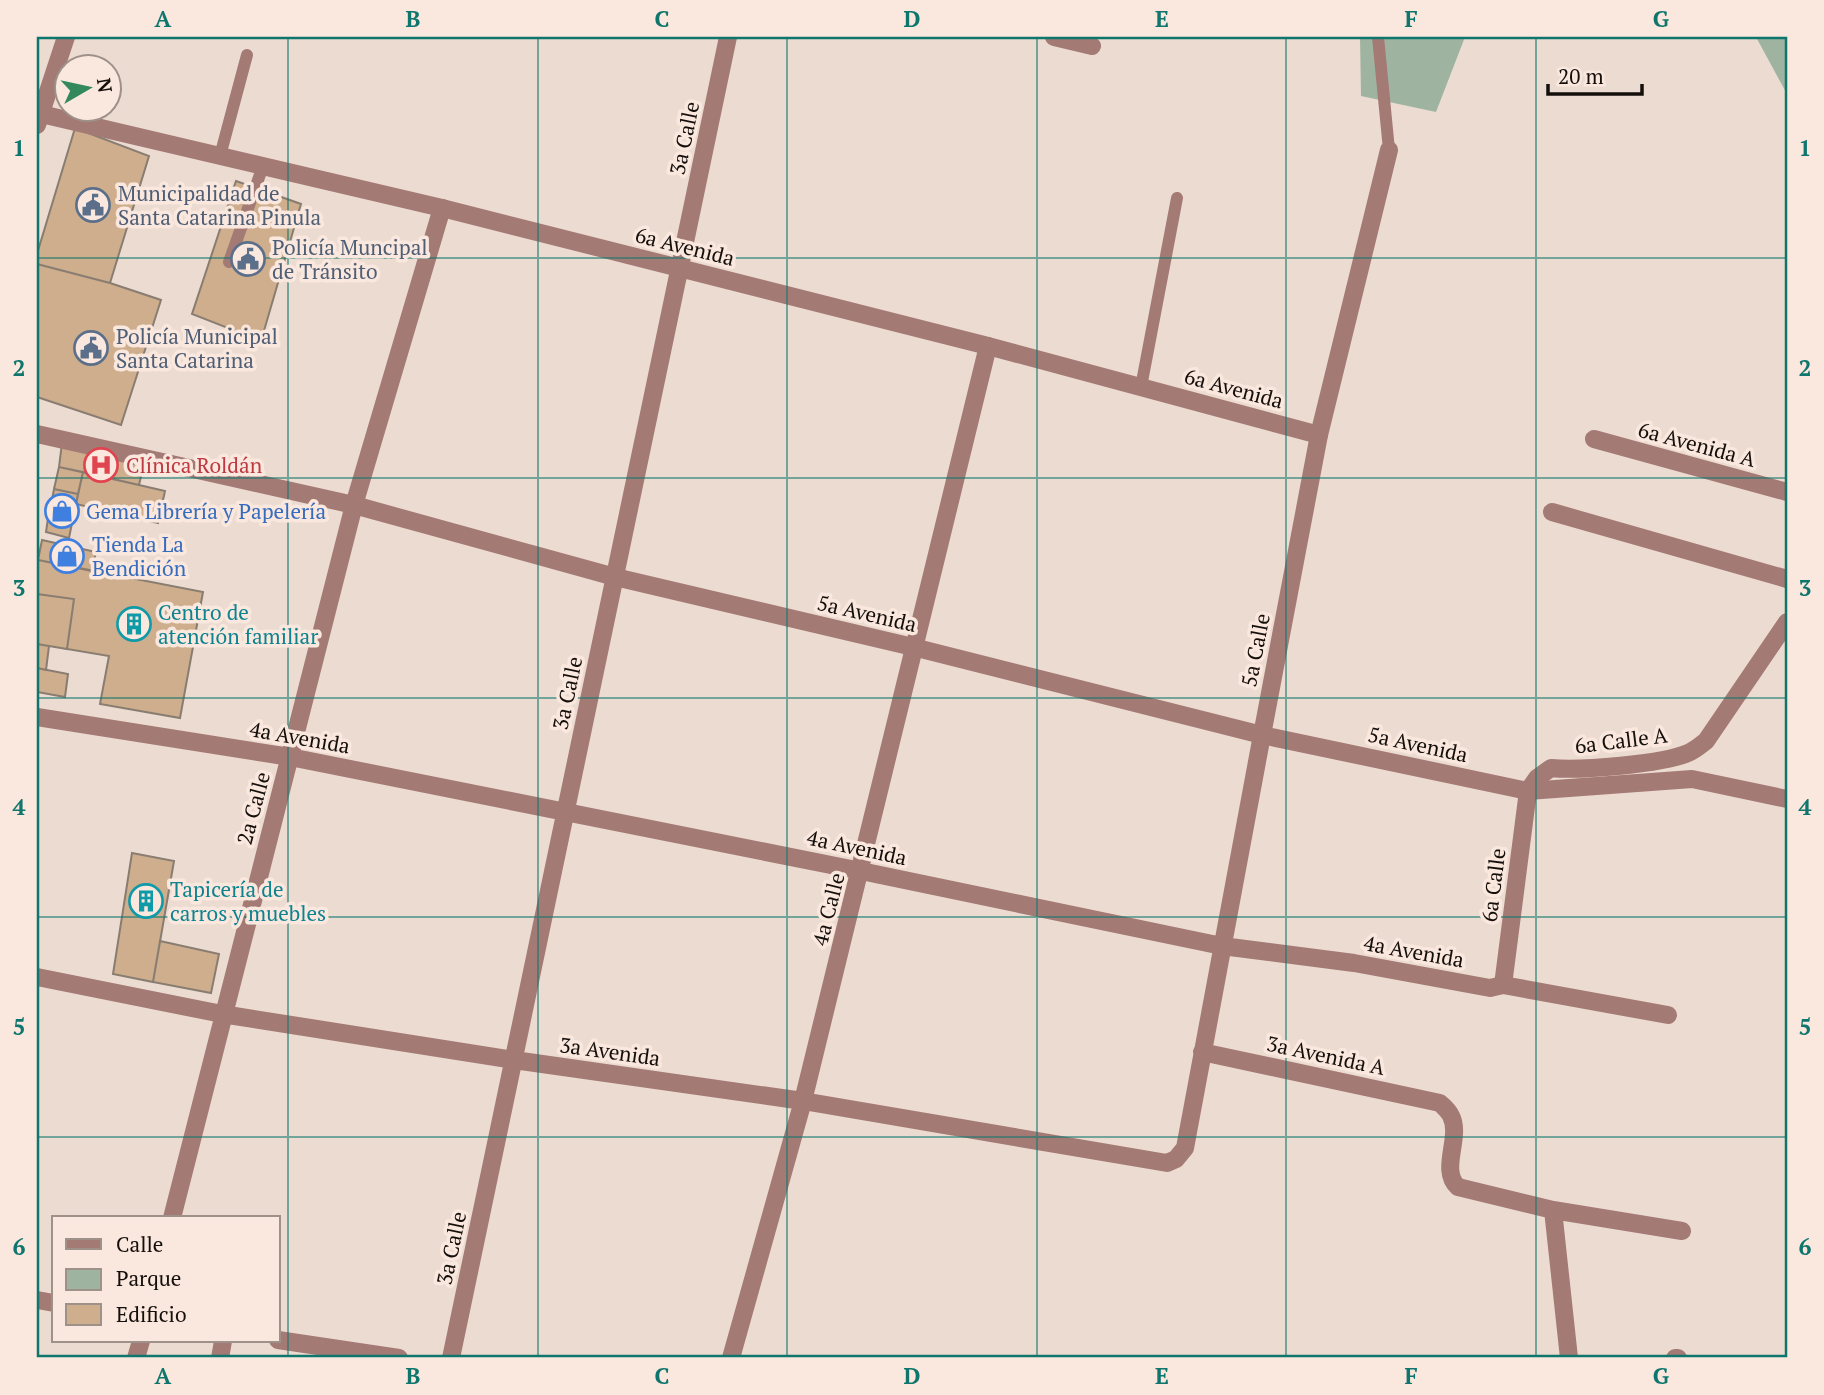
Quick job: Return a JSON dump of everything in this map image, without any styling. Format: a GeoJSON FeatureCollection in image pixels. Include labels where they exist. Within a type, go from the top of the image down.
{"type":"FeatureCollection","features":[{"type":"Feature","properties":{"kind":"street"},"geometry":{"type":"LineString","coordinates":[[38,118],[66,37]]}},
{"type":"Feature","properties":{"kind":"street","name":"3a Calle"},"geometry":{"type":"LineString","coordinates":[[452,1358],[728,37]]}},
{"type":"Feature","properties":{"kind":"street"},"geometry":{"type":"LineString","coordinates":[[1054,37],[1092,46]]}},
{"type":"Feature","properties":{"kind":"street","name":"6a Avenida"},"geometry":{"type":"LineString","coordinates":[[38,118],[220,156],[442,208],[988,346],[1319,435]]}},
{"type":"Feature","properties":{"kind":"street","name":"5a Calle"},"geometry":{"type":"LineString","coordinates":[[1176,1159],[1185,1148],[1319,435],[1388,150]]}},
{"type":"Feature","properties":{"kind":"street","name":"2a Calle"},"geometry":{"type":"LineString","coordinates":[[172,1216],[354,505],[442,208]]}},
{"type":"Feature","properties":{"kind":"street","name":"4a Calle"},"geometry":{"type":"LineString","coordinates":[[731,1358],[803,1101],[988,346]]}},
{"type":"Feature","properties":{"kind":"street","name":"5a Avenida"},"geometry":{"type":"LineString","coordinates":[[37,434],[354,505],[615,578],[914,647],[1262,735],[1528,791],[1692,779],[1787,799]]}},
{"type":"Feature","properties":{"kind":"street","name":"6a Avenida A"},"geometry":{"type":"LineString","coordinates":[[1594,439],[1787,492]]}},
{"type":"Feature","properties":{"kind":"street"},"geometry":{"type":"LineString","coordinates":[[1552,512],[1787,579]]}},
{"type":"Feature","properties":{"kind":"street","name":"6a Calle A"},"geometry":{"type":"LineString","coordinates":[[1528,791],[1537,778],[1551,768],[1570,770],[1669,759],[1689,753],[1706,741],[1787,621]]}},
{"type":"Feature","properties":{"kind":"street","name":"4a Avenida"},"geometry":{"type":"LineString","coordinates":[[37,717],[290,757],[1222,946],[1354,963],[1490,989],[1503,985],[1668,1015]]}},
{"type":"Feature","properties":{"kind":"street","name":"6a Calle"},"geometry":{"type":"LineString","coordinates":[[1503,985],[1528,791]]}},
{"type":"Feature","properties":{"kind":"street","name":"3a Avenida"},"geometry":{"type":"LineString","coordinates":[[37,977],[222,1014],[514,1060],[803,1101],[1162,1163],[1176,1159]]}},
{"type":"Feature","properties":{"kind":"street","name":"3a Avenida A"},"geometry":{"type":"LineString","coordinates":[[1202,1052],[1440,1103],[1451,1114],[1455,1128],[1450,1176],[1458,1187],[1553,1210]]}},
{"type":"Feature","properties":{"kind":"street"},"geometry":{"type":"LineString","coordinates":[[1569,1358],[1553,1210],[1682,1231]]}},
{"type":"Feature","properties":{"kind":"street"},"geometry":{"type":"LineString","coordinates":[[280,1341],[295,1351],[398,1358]]}},
{"type":"Feature","properties":{"kind":"lane"},"geometry":{"type":"LineString","coordinates":[[1378,37],[1388,150]]}},
{"type":"Feature","properties":{"kind":"lane"},"geometry":{"type":"LineString","coordinates":[[220,156],[247,55]]}},
{"type":"Feature","properties":{"kind":"lane"},"geometry":{"type":"LineString","coordinates":[[229,262],[263,166]]}},
{"type":"Feature","properties":{"kind":"lane"},"geometry":{"type":"LineString","coordinates":[[1141,387],[1177,198]]}},
{"type":"Feature","properties":{"kind":"green space"},"geometry":{"type":"Polygon","coordinates":[[[1360,37],[1465,37],[1436,112],[1361,96],[1360,37]]]}},
{"type":"Feature","properties":{"kind":"green space"},"geometry":{"type":"Polygon","coordinates":[[[1756,37],[1787,37],[1787,94],[1756,37]]]}},
{"type":"Feature","properties":{"kind":"building","name":"Municipalidad de Santa Catarina Pinula"},"geometry":{"type":"Polygon","coordinates":[[[75,128],[149,156],[110,283],[37,264],[37,254],[75,128]]]}},
{"type":"Feature","properties":{"kind":"building","name":"Policía Muncipal de Tránsito"},"geometry":{"type":"Polygon","coordinates":[[[236,181],[301,204],[261,341],[192,314],[236,181]]]}},
{"type":"Feature","properties":{"kind":"building","name":"Policía Municipal Santa Catarina"},"geometry":{"type":"Polygon","coordinates":[[[37,264],[110,283],[161,300],[121,425],[37,397],[37,264]]]}},
{"type":"Feature","properties":{"kind":"building","name":"Clínica Roldán"},"geometry":{"type":"Polygon","coordinates":[[[62,443],[144,463],[139,485],[59,467],[62,443]]]}},
{"type":"Feature","properties":{"kind":"building"},"geometry":{"type":"Polygon","coordinates":[[[59,467],[83,472],[78,494],[54,489],[59,467]]]}},
{"type":"Feature","properties":{"kind":"building"},"geometry":{"type":"Polygon","coordinates":[[[83,472],[165,491],[158,523],[76,504],[83,472]]]}},
{"type":"Feature","properties":{"kind":"building"},"geometry":{"type":"Polygon","coordinates":[[[54,489],[78,494],[76,504],[52,500],[54,489]]]}},
{"type":"Feature","properties":{"kind":"building","name":"Gema Librería y Papelería"},"geometry":{"type":"Polygon","coordinates":[[[52,500],[76,504],[72,523],[48,518],[52,500]]]}},
{"type":"Feature","properties":{"kind":"building"},"geometry":{"type":"Polygon","coordinates":[[[48,518],[72,523],[69,538],[46,532],[48,518]]]}},
{"type":"Feature","properties":{"kind":"building","name":"Tienda La Bendición"},"geometry":{"type":"Polygon","coordinates":[[[42,540],[96,552],[92,571],[38,560],[42,540]]]}},
{"type":"Feature","properties":{"kind":"building","name":"Centro de atención familiar"},"geometry":{"type":"Polygon","coordinates":[[[38,560],[203,592],[180,718],[100,704],[109,656],[67,649],[74,599],[37,594],[38,560]]]}},
{"type":"Feature","properties":{"kind":"building"},"geometry":{"type":"Polygon","coordinates":[[[37,594],[74,599],[67,649],[37,644],[37,594]]]}},
{"type":"Feature","properties":{"kind":"building"},"geometry":{"type":"Polygon","coordinates":[[[37,644],[49,646],[46,670],[37,668],[37,644]]]}},
{"type":"Feature","properties":{"kind":"building"},"geometry":{"type":"Polygon","coordinates":[[[37,668],[68,674],[65,697],[37,692],[37,668]]]}},
{"type":"Feature","properties":{"kind":"building","name":"Tapicería de carros y muebles"},"geometry":{"type":"Polygon","coordinates":[[[132,853],[174,861],[153,982],[113,974],[132,853]]]}},
{"type":"Feature","properties":{"kind":"building"},"geometry":{"type":"Polygon","coordinates":[[[160,941],[219,954],[211,993],[153,982],[160,941]]]}},
{"type":"Feature","properties":{"kind":"place","name":"Municipalidad de Santa Catarina Pinula"},"geometry":{"type":"Point","coordinates":[93,205]}},
{"type":"Feature","properties":{"kind":"place","name":"Policía Muncipal de Tránsito"},"geometry":{"type":"Point","coordinates":[248,259]}},
{"type":"Feature","properties":{"kind":"place","name":"Policía Municipal Santa Catarina"},"geometry":{"type":"Point","coordinates":[91,348]}},
{"type":"Feature","properties":{"kind":"place","name":"Clínica Roldán"},"geometry":{"type":"Point","coordinates":[101,465]}},
{"type":"Feature","properties":{"kind":"place","name":"Gema Librería y Papelería"},"geometry":{"type":"Point","coordinates":[62,511]}},
{"type":"Feature","properties":{"kind":"place","name":"Tienda La Bendición"},"geometry":{"type":"Point","coordinates":[67,556]}},
{"type":"Feature","properties":{"kind":"place","name":"Centro de atención familiar"},"geometry":{"type":"Point","coordinates":[134,624]}},
{"type":"Feature","properties":{"kind":"place","name":"Tapicería de carros y muebles"},"geometry":{"type":"Point","coordinates":[146,901]}}]}
